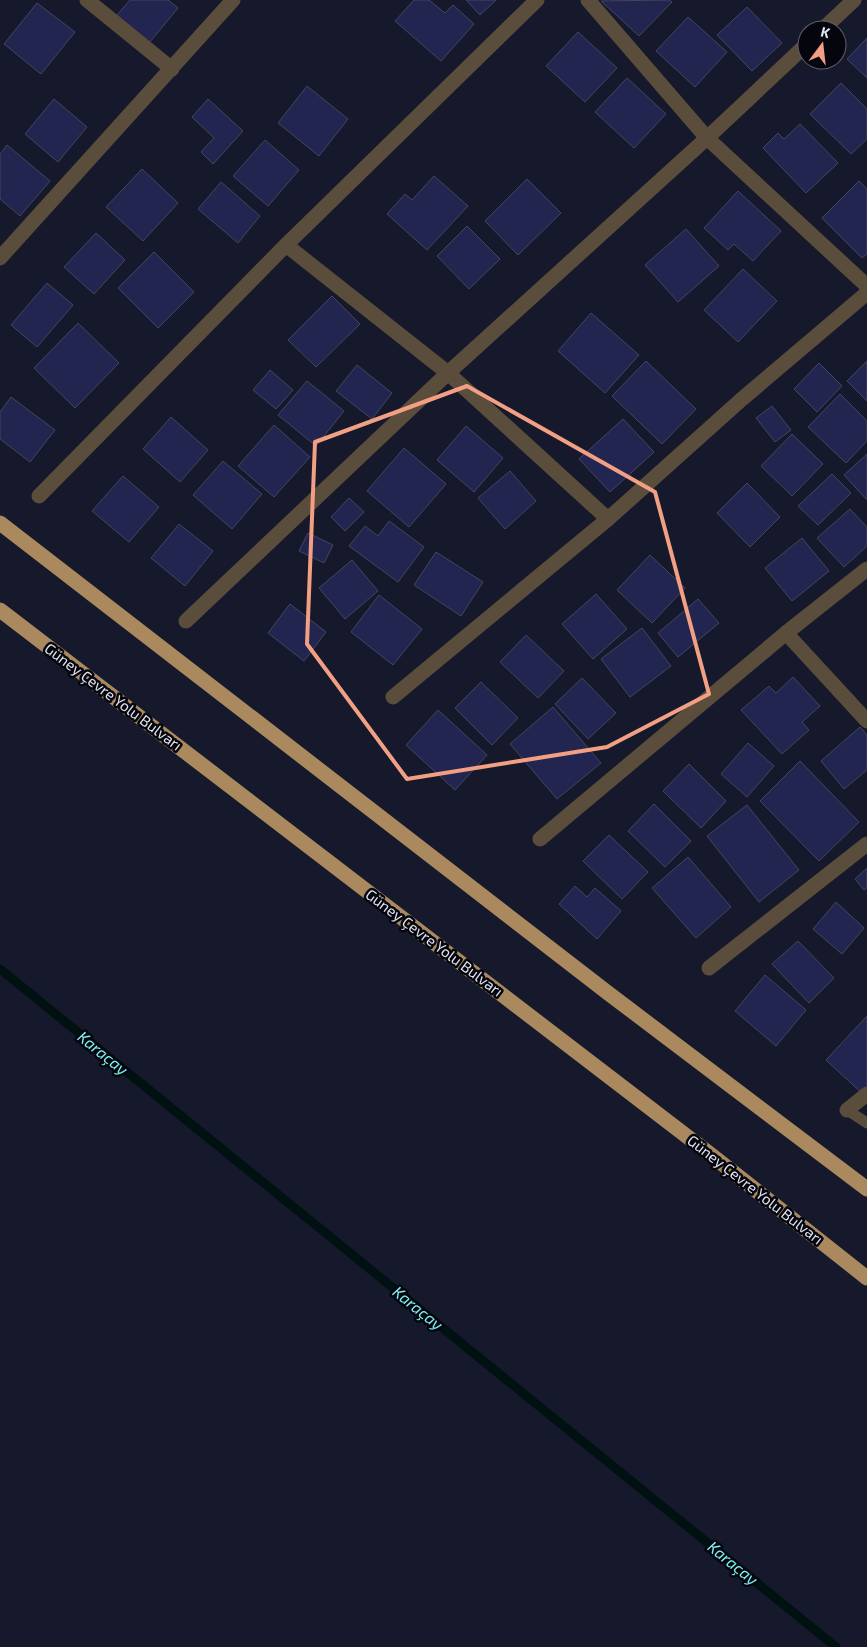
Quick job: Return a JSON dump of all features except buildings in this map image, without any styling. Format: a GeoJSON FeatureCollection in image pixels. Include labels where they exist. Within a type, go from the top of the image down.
{"type":"FeatureCollection","features":[{"type":"Feature","properties":{"kind":"highway"},"geometry":{"type":"LineString","coordinates":[[0,523],[608,993],[867,1190]]}},
{"type":"Feature","properties":{"kind":"highway","name":"Güney Çevre Yolu Bulvarı"},"geometry":{"type":"LineString","coordinates":[[0,610],[694,1142],[867,1278]]}},
{"type":"Feature","properties":{"kind":"street"},"geometry":{"type":"LineString","coordinates":[[87,0],[172,69]]}},
{"type":"Feature","properties":{"kind":"street"},"geometry":{"type":"LineString","coordinates":[[0,258],[233,0]]}},
{"type":"Feature","properties":{"kind":"street"},"geometry":{"type":"LineString","coordinates":[[39,496],[286,245],[537,0]]}},
{"type":"Feature","properties":{"kind":"street"},"geometry":{"type":"LineString","coordinates":[[588,0],[707,138],[867,286]]}},
{"type":"Feature","properties":{"kind":"street"},"geometry":{"type":"LineString","coordinates":[[833,20],[854,0]]}},
{"type":"Feature","properties":{"kind":"street"},"geometry":{"type":"LineString","coordinates":[[186,621],[448,373],[707,138],[797,53]]}},
{"type":"Feature","properties":{"kind":"street"},"geometry":{"type":"LineString","coordinates":[[286,245],[448,373],[608,519]]}},
{"type":"Feature","properties":{"kind":"street"},"geometry":{"type":"LineString","coordinates":[[393,697],[608,519],[742,399],[867,293]]}},
{"type":"Feature","properties":{"kind":"street"},"geometry":{"type":"LineString","coordinates":[[540,839],[786,633],[867,569]]}},
{"type":"Feature","properties":{"kind":"street"},"geometry":{"type":"LineString","coordinates":[[786,633],[867,721]]}},
{"type":"Feature","properties":{"kind":"street"},"geometry":{"type":"LineString","coordinates":[[709,968],[867,844]]}},
{"type":"Feature","properties":{"kind":"street"},"geometry":{"type":"LineString","coordinates":[[847,1110],[867,1094]]}},
{"type":"Feature","properties":{"kind":"lane"},"geometry":{"type":"LineString","coordinates":[[847,1110],[867,1123]]}},
{"type":"Feature","properties":{"kind":"highlighted area"},"geometry":{"type":"Polygon","coordinates":[[[467,386],[655,492],[709,694],[607,747],[407,779],[307,644],[315,442],[467,386]]]}},
{"type":"Feature","properties":{"kind":"waterway","name":"Karaçay"},"geometry":{"type":"LineString","coordinates":[[0,969],[836,1647]]}}]}
